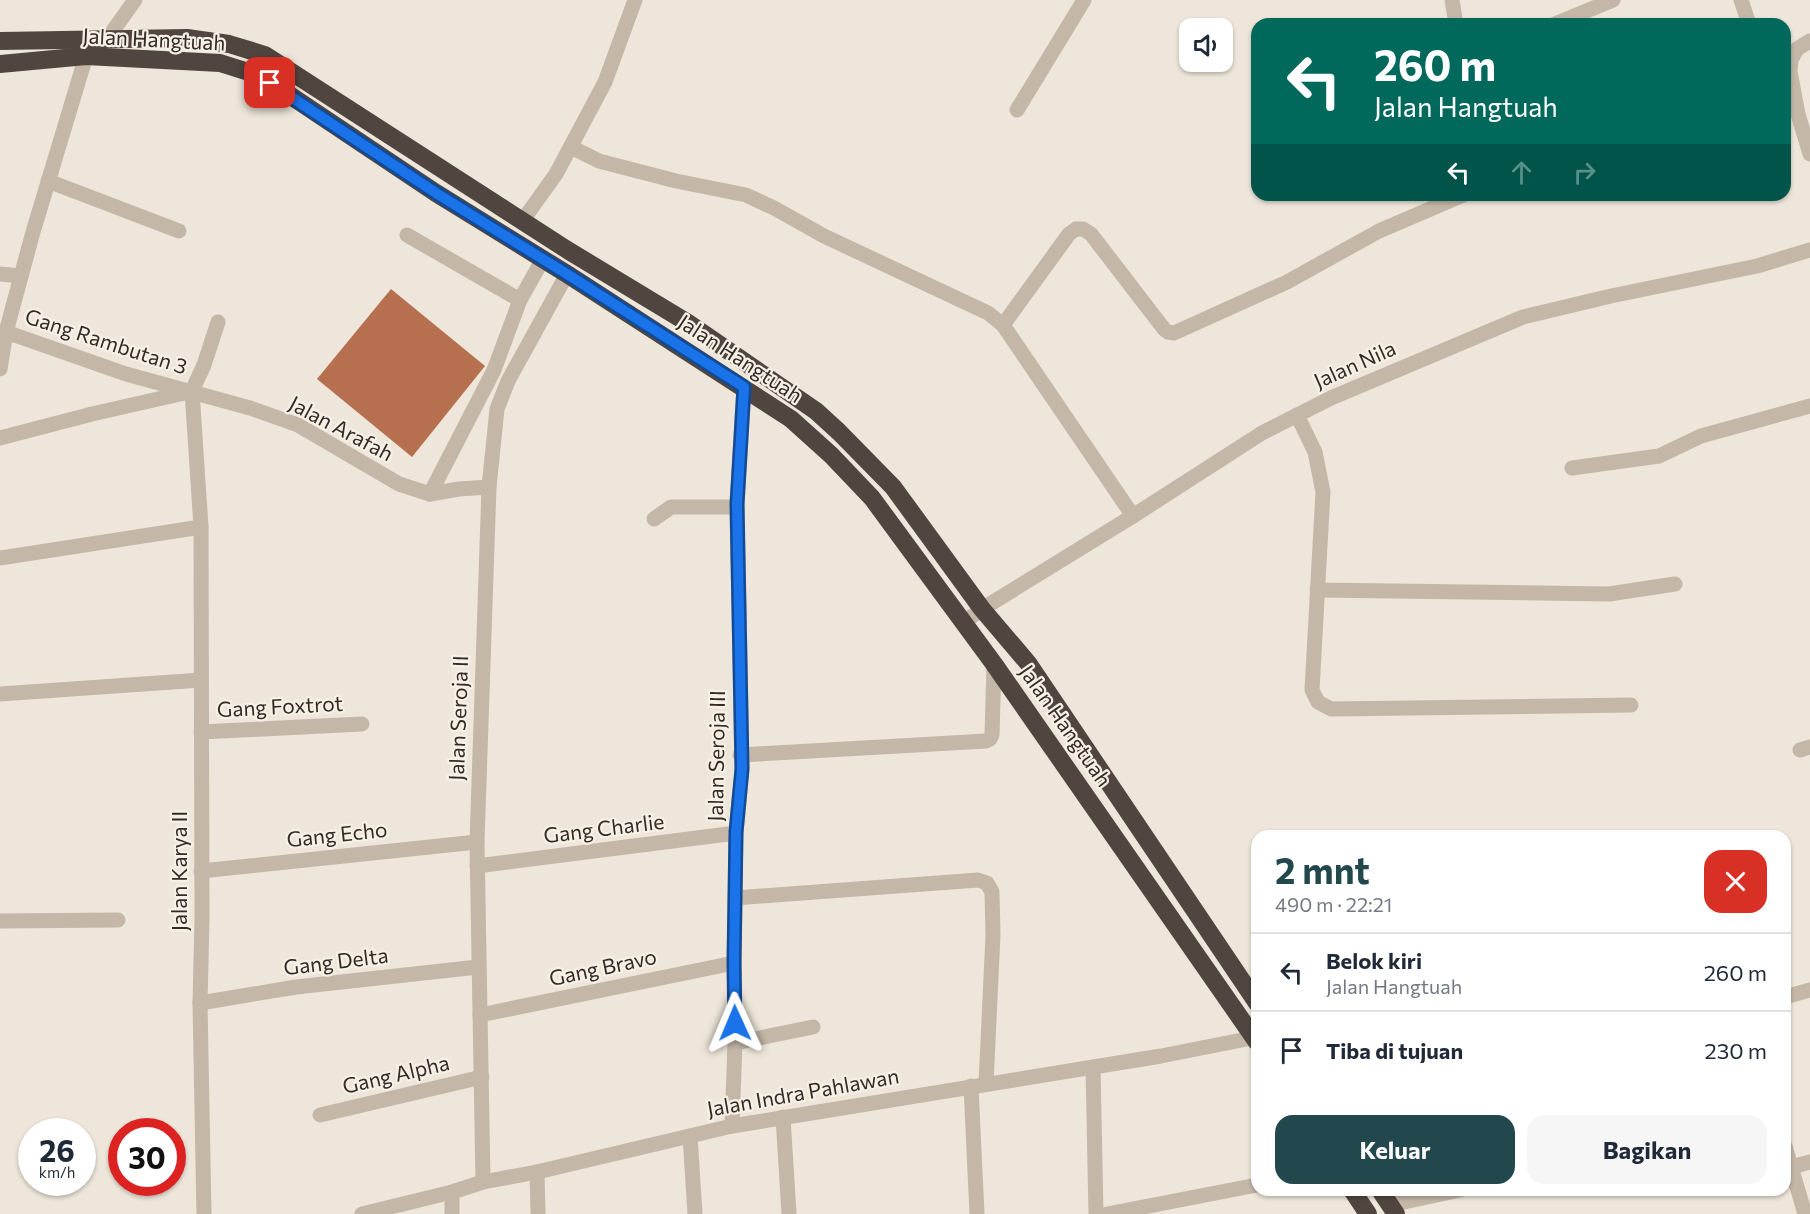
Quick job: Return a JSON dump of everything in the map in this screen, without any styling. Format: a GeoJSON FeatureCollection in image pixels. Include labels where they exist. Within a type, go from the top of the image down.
{"type":"FeatureCollection","features":[{"type":"Feature","properties":{"kind":"highway","name":"Jalan Hangtuah"},"geometry":{"type":"LineString","coordinates":[[0,41],[187,38],[230,44],[265,55],[569,251],[688,323],[816,411],[892,487],[982,609],[1028,663],[1251,994]]}},
{"type":"Feature","properties":{"kind":"highway","name":"Jalan Hangtuah"},"geometry":{"type":"LineString","coordinates":[[0,64],[86,56],[220,63],[255,74],[436,193],[791,418],[872,498],[994,664],[1251,1032]]}},
{"type":"Feature","properties":{"kind":"highway"},"geometry":{"type":"LineString","coordinates":[[673,342],[688,323]]}},
{"type":"Feature","properties":{"kind":"highway"},"geometry":{"type":"LineString","coordinates":[[1356,1196],[1368,1214]]}},
{"type":"Feature","properties":{"kind":"highway"},"geometry":{"type":"LineString","coordinates":[[1384,1196],[1393,1210]]}},
{"type":"Feature","properties":{"kind":"street"},"geometry":{"type":"LineString","coordinates":[[107,39],[135,0]]}},
{"type":"Feature","properties":{"kind":"street"},"geometry":{"type":"LineString","coordinates":[[523,220],[556,174],[605,82],[635,0]]}},
{"type":"Feature","properties":{"kind":"street"},"geometry":{"type":"LineString","coordinates":[[1017,110],[1084,0]]}},
{"type":"Feature","properties":{"kind":"street"},"geometry":{"type":"LineString","coordinates":[[1452,0],[1455,18]]}},
{"type":"Feature","properties":{"kind":"street"},"geometry":{"type":"LineString","coordinates":[[1570,18],[1613,0]]}},
{"type":"Feature","properties":{"kind":"street"},"geometry":{"type":"LineString","coordinates":[[1741,0],[1747,18]]}},
{"type":"Feature","properties":{"kind":"street"},"geometry":{"type":"LineString","coordinates":[[1791,56],[1810,41]]}},
{"type":"Feature","properties":{"kind":"street"},"geometry":{"type":"LineString","coordinates":[[0,369],[6,333],[21,276],[86,56]]}},
{"type":"Feature","properties":{"kind":"street"},"geometry":{"type":"LineString","coordinates":[[1791,116],[1810,154]]}},
{"type":"Feature","properties":{"kind":"street"},"geometry":{"type":"LineString","coordinates":[[571,147],[599,161],[676,181],[746,195],[824,236],[988,313],[1003,325],[1133,516]]}},
{"type":"Feature","properties":{"kind":"street"},"geometry":{"type":"LineString","coordinates":[[48,181],[179,231]]}},
{"type":"Feature","properties":{"kind":"street"},"geometry":{"type":"LineString","coordinates":[[1003,325],[1069,234],[1076,229],[1083,229],[1091,234],[1164,329],[1174,333],[1287,282],[1379,231],[1449,201]]}},
{"type":"Feature","properties":{"kind":"street"},"geometry":{"type":"LineString","coordinates":[[407,235],[520,300]]}},
{"type":"Feature","properties":{"kind":"street","name":"Jalan Nila"},"geometry":{"type":"LineString","coordinates":[[963,623],[1262,433],[1330,398],[1523,317],[1757,266],[1810,250]]}},
{"type":"Feature","properties":{"kind":"street"},"geometry":{"type":"LineString","coordinates":[[430,494],[494,370],[520,300],[543,259]]}},
{"type":"Feature","properties":{"kind":"street"},"geometry":{"type":"LineString","coordinates":[[0,274],[21,276]]}},
{"type":"Feature","properties":{"kind":"street","name":"Jalan Seroja II"},"geometry":{"type":"LineString","coordinates":[[483,1182],[477,842],[489,487],[497,409],[522,354],[567,274]]}},
{"type":"Feature","properties":{"kind":"street"},"geometry":{"type":"LineString","coordinates":[[192,391],[204,365],[218,322]]}},
{"type":"Feature","properties":{"kind":"street","name":"Gang Rambutan 3"},"geometry":{"type":"LineString","coordinates":[[6,333],[126,374],[192,391]]}},
{"type":"Feature","properties":{"kind":"street","name":"Jalan Seroja III"},"geometry":{"type":"LineString","coordinates":[[732,1126],[735,1043],[736,832],[741,781],[737,504],[744,387]]}},
{"type":"Feature","properties":{"kind":"street","name":"Jalan Arafah"},"geometry":{"type":"LineString","coordinates":[[0,438],[192,391],[298,425],[399,484],[430,494],[489,487]]}},
{"type":"Feature","properties":{"kind":"street","name":"Jalan Karya II"},"geometry":{"type":"LineString","coordinates":[[192,391],[201,527],[200,1003],[204,1214]]}},
{"type":"Feature","properties":{"kind":"street"},"geometry":{"type":"LineString","coordinates":[[1572,468],[1659,456],[1701,436],[1810,406]]}},
{"type":"Feature","properties":{"kind":"street"},"geometry":{"type":"LineString","coordinates":[[1297,415],[1315,452],[1323,492],[1312,690],[1318,702],[1331,710],[1631,705]]}},
{"type":"Feature","properties":{"kind":"street"},"geometry":{"type":"LineString","coordinates":[[654,519],[671,507],[731,507],[737,504]]}},
{"type":"Feature","properties":{"kind":"street"},"geometry":{"type":"LineString","coordinates":[[0,558],[201,527]]}},
{"type":"Feature","properties":{"kind":"street"},"geometry":{"type":"LineString","coordinates":[[1317,590],[1609,594],[1675,584]]}},
{"type":"Feature","properties":{"kind":"street"},"geometry":{"type":"LineString","coordinates":[[740,755],[986,741],[992,735],[994,664]]}},
{"type":"Feature","properties":{"kind":"street"},"geometry":{"type":"LineString","coordinates":[[0,694],[201,680]]}},
{"type":"Feature","properties":{"kind":"street","name":"Gang Foxtrot"},"geometry":{"type":"LineString","coordinates":[[201,732],[362,724]]}},
{"type":"Feature","properties":{"kind":"street","name":"Gang Charlie"},"geometry":{"type":"LineString","coordinates":[[477,866],[736,832]]}},
{"type":"Feature","properties":{"kind":"street","name":"Gang Echo"},"geometry":{"type":"LineString","coordinates":[[201,871],[477,842]]}},
{"type":"Feature","properties":{"kind":"street"},"geometry":{"type":"LineString","coordinates":[[735,898],[978,880],[987,883],[992,892],[993,935],[978,1085],[977,1214]]}},
{"type":"Feature","properties":{"kind":"street"},"geometry":{"type":"LineString","coordinates":[[0,921],[118,920]]}},
{"type":"Feature","properties":{"kind":"street","name":"Gang Bravo"},"geometry":{"type":"LineString","coordinates":[[480,1015],[734,963]]}},
{"type":"Feature","properties":{"kind":"street","name":"Gang Delta"},"geometry":{"type":"LineString","coordinates":[[200,1003],[296,987],[478,967]]}},
{"type":"Feature","properties":{"kind":"street"},"geometry":{"type":"LineString","coordinates":[[1791,995],[1810,990]]}},
{"type":"Feature","properties":{"kind":"street"},"geometry":{"type":"LineString","coordinates":[[735,1043],[813,1027]]}},
{"type":"Feature","properties":{"kind":"street","name":"Jalan Indra Pahlawan"},"geometry":{"type":"LineString","coordinates":[[369,1213],[483,1182],[537,1172],[732,1126],[1251,1040]]}},
{"type":"Feature","properties":{"kind":"street"},"geometry":{"type":"LineString","coordinates":[[1093,1067],[1096,1214]]}},
{"type":"Feature","properties":{"kind":"street","name":"Gang Alpha"},"geometry":{"type":"LineString","coordinates":[[320,1115],[482,1077]]}},
{"type":"Feature","properties":{"kind":"street"},"geometry":{"type":"LineString","coordinates":[[783,1117],[789,1214]]}},
{"type":"Feature","properties":{"kind":"street"},"geometry":{"type":"LineString","coordinates":[[690,1136],[695,1214]]}},
{"type":"Feature","properties":{"kind":"street"},"geometry":{"type":"LineString","coordinates":[[1805,1214],[1791,1167],[1810,1162]]}},
{"type":"Feature","properties":{"kind":"street"},"geometry":{"type":"LineString","coordinates":[[537,1172],[538,1214]]}},
{"type":"Feature","properties":{"kind":"street"},"geometry":{"type":"LineString","coordinates":[[1107,1214],[1251,1186]]}},
{"type":"Feature","properties":{"kind":"street"},"geometry":{"type":"LineString","coordinates":[[452,1192],[452,1214]]}},
{"type":"Feature","properties":{"kind":"street"},"geometry":{"type":"LineString","coordinates":[[1393,1210],[1440,1196]]}},
{"type":"Feature","properties":{"kind":"building"},"geometry":{"type":"Polygon","coordinates":[[[391,289],[485,366],[412,457],[317,379],[391,289]]]}},
{"type":"Feature","properties":{"kind":"route"},"geometry":{"type":"LineString","coordinates":[[270,83],[436,193],[744,387],[737,504],[742,769],[736,832],[735,1023]]}}]}
